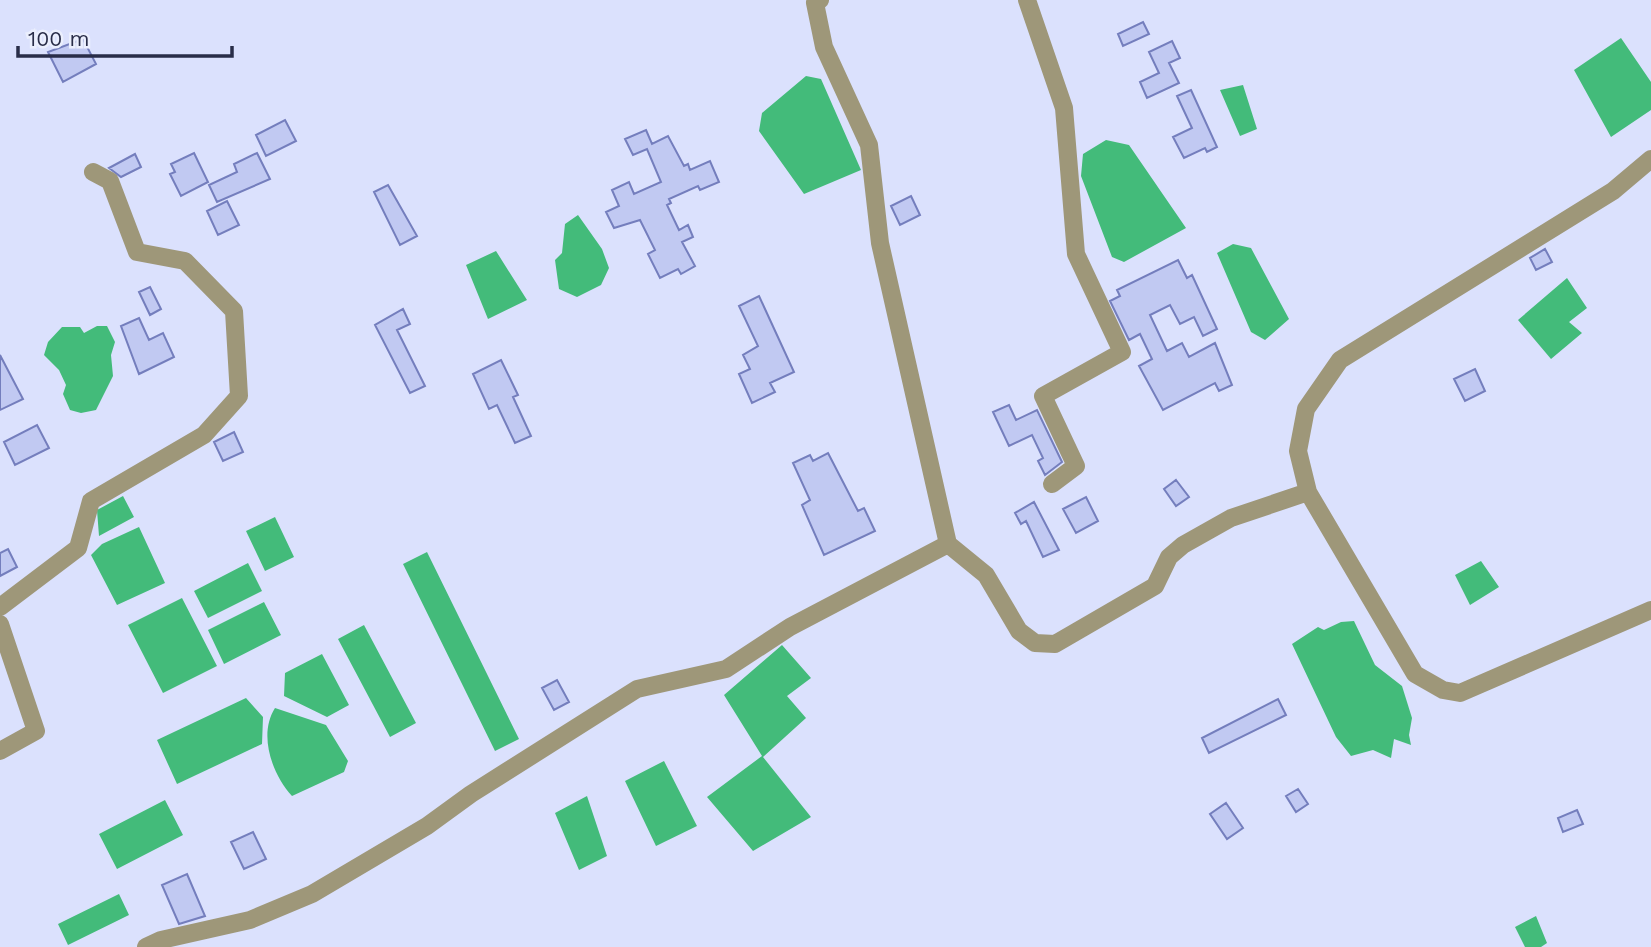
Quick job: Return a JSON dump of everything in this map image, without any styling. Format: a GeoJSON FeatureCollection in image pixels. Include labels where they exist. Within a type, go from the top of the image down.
{"type":"FeatureCollection","features":[{"type":"Feature","properties":{"kind":"street"},"geometry":{"type":"LineString","coordinates":[[820,0],[815,3],[824,47],[869,145],[880,243],[948,544],[986,575],[1019,631],[1035,643],[1055,644],[1155,586],[1168,557],[1182,545],[1231,519],[1308,492]]}},
{"type":"Feature","properties":{"kind":"street"},"geometry":{"type":"LineString","coordinates":[[1027,0],[1064,107],[1076,254],[1122,352],[1043,396],[1076,466],[1052,484]]}},
{"type":"Feature","properties":{"kind":"street"},"geometry":{"type":"LineString","coordinates":[[1651,159],[1613,191],[1340,360],[1306,409],[1297,451],[1308,492],[1415,674],[1443,690],[1460,693],[1651,610]]}},
{"type":"Feature","properties":{"kind":"street"},"geometry":{"type":"LineString","coordinates":[[0,607],[78,548],[91,501],[204,435],[239,396],[234,311],[185,261],[137,252],[110,181],[93,172]]}},
{"type":"Feature","properties":{"kind":"street"},"geometry":{"type":"LineString","coordinates":[[146,947],[161,940],[250,920],[312,894],[427,826],[471,794],[637,689],[726,669],[790,627],[948,544]]}},
{"type":"Feature","properties":{"kind":"street"},"geometry":{"type":"LineString","coordinates":[[0,624],[36,731],[0,751]]}},
{"type":"Feature","properties":{"kind":"shaded area"},"geometry":{"type":"Polygon","coordinates":[[[1621,38],[1651,82],[1651,110],[1611,137],[1574,70],[1621,38]]]}},
{"type":"Feature","properties":{"kind":"shaded area"},"geometry":{"type":"Polygon","coordinates":[[[806,76],[821,79],[861,170],[804,194],[759,131],[762,113],[806,76]]]}},
{"type":"Feature","properties":{"kind":"shaded area"},"geometry":{"type":"Polygon","coordinates":[[[1243,85],[1257,129],[1240,136],[1220,90],[1243,85]]]}},
{"type":"Feature","properties":{"kind":"shaded area"},"geometry":{"type":"Polygon","coordinates":[[[1106,140],[1129,145],[1186,228],[1124,262],[1112,257],[1081,176],[1083,154],[1106,140]]]}},
{"type":"Feature","properties":{"kind":"shaded area"},"geometry":{"type":"Polygon","coordinates":[[[578,215],[602,249],[609,268],[601,285],[577,297],[559,289],[555,260],[562,253],[565,224],[578,215]]]}},
{"type":"Feature","properties":{"kind":"shaded area"},"geometry":{"type":"Polygon","coordinates":[[[1233,244],[1251,248],[1289,319],[1265,340],[1251,332],[1217,253],[1233,244]]]}},
{"type":"Feature","properties":{"kind":"shaded area"},"geometry":{"type":"Polygon","coordinates":[[[496,251],[527,300],[488,319],[466,265],[496,251]]]}},
{"type":"Feature","properties":{"kind":"shaded area"},"geometry":{"type":"Polygon","coordinates":[[[1567,278],[1587,308],[1569,322],[1582,333],[1551,359],[1518,320],[1567,278]]]}},
{"type":"Feature","properties":{"kind":"shaded area"},"geometry":{"type":"Polygon","coordinates":[[[97,326],[107,326],[115,342],[111,355],[113,376],[96,410],[81,413],[70,410],[63,394],[66,385],[59,370],[44,355],[48,342],[62,327],[80,327],[84,333],[97,326]]]}},
{"type":"Feature","properties":{"kind":"shaded area"},"geometry":{"type":"Polygon","coordinates":[[[123,496],[134,517],[99,536],[97,510],[123,496]]]}},
{"type":"Feature","properties":{"kind":"shaded area"},"geometry":{"type":"Polygon","coordinates":[[[275,517],[294,557],[265,571],[246,531],[275,517]]]}},
{"type":"Feature","properties":{"kind":"shaded area"},"geometry":{"type":"Polygon","coordinates":[[[139,527],[165,583],[117,605],[91,555],[102,544],[139,527]]]}},
{"type":"Feature","properties":{"kind":"shaded area"},"geometry":{"type":"Polygon","coordinates":[[[427,552],[519,739],[495,751],[403,564],[427,552]]]}},
{"type":"Feature","properties":{"kind":"shaded area"},"geometry":{"type":"Polygon","coordinates":[[[1481,561],[1499,587],[1470,605],[1455,575],[1481,561]]]}},
{"type":"Feature","properties":{"kind":"shaded area"},"geometry":{"type":"Polygon","coordinates":[[[248,563],[262,591],[208,618],[194,591],[248,563]]]}},
{"type":"Feature","properties":{"kind":"shaded area"},"geometry":{"type":"Polygon","coordinates":[[[182,598],[217,666],[163,693],[128,625],[182,598]]]}},
{"type":"Feature","properties":{"kind":"shaded area"},"geometry":{"type":"Polygon","coordinates":[[[264,602],[281,635],[224,664],[208,630],[264,602]]]}},
{"type":"Feature","properties":{"kind":"shaded area"},"geometry":{"type":"Polygon","coordinates":[[[1354,621],[1375,665],[1402,686],[1412,718],[1409,735],[1411,745],[1394,739],[1391,758],[1373,750],[1351,756],[1336,737],[1292,644],[1318,627],[1324,630],[1341,622],[1354,621]]]}},
{"type":"Feature","properties":{"kind":"shaded area"},"geometry":{"type":"Polygon","coordinates":[[[364,625],[416,723],[390,737],[338,639],[364,625]]]}},
{"type":"Feature","properties":{"kind":"shaded area"},"geometry":{"type":"Polygon","coordinates":[[[782,645],[811,678],[787,696],[806,718],[763,757],[811,817],[753,851],[707,797],[762,756],[724,695],[782,645]]]}},
{"type":"Feature","properties":{"kind":"shaded area"},"geometry":{"type":"Polygon","coordinates":[[[322,654],[349,705],[327,717],[284,696],[285,673],[322,654]]]}},
{"type":"Feature","properties":{"kind":"shaded area"},"geometry":{"type":"Polygon","coordinates":[[[246,698],[263,717],[262,744],[177,784],[157,740],[246,698]]]}},
{"type":"Feature","properties":{"kind":"shaded area"},"geometry":{"type":"Polygon","coordinates":[[[275,708],[326,725],[348,761],[344,772],[292,796],[273,766],[270,754],[268,730],[275,708]]]}},
{"type":"Feature","properties":{"kind":"shaded area"},"geometry":{"type":"Polygon","coordinates":[[[664,761],[697,826],[656,846],[625,781],[664,761]]]}},
{"type":"Feature","properties":{"kind":"shaded area"},"geometry":{"type":"Polygon","coordinates":[[[587,796],[607,856],[579,870],[555,813],[587,796]]]}},
{"type":"Feature","properties":{"kind":"shaded area"},"geometry":{"type":"Polygon","coordinates":[[[165,800],[183,835],[117,869],[99,834],[165,800]]]}},
{"type":"Feature","properties":{"kind":"shaded area"},"geometry":{"type":"Polygon","coordinates":[[[119,894],[129,915],[68,945],[58,924],[119,894]]]}},
{"type":"Feature","properties":{"kind":"shaded area"},"geometry":{"type":"Polygon","coordinates":[[[1536,916],[1547,943],[1541,947],[1525,947],[1515,927],[1536,916]]]}},
{"type":"Feature","properties":{"kind":"building"},"geometry":{"type":"Polygon","coordinates":[[[1143,22],[1149,34],[1123,46],[1118,34],[1143,22]]]}},
{"type":"Feature","properties":{"kind":"building"},"geometry":{"type":"Polygon","coordinates":[[[83,39],[96,64],[63,82],[48,52],[83,39]]]}},
{"type":"Feature","properties":{"kind":"building"},"geometry":{"type":"Polygon","coordinates":[[[1172,41],[1180,58],[1169,63],[1179,83],[1147,98],[1140,82],[1159,73],[1149,52],[1172,41]]]}},
{"type":"Feature","properties":{"kind":"building"},"geometry":{"type":"Polygon","coordinates":[[[1191,90],[1217,147],[1207,152],[1205,148],[1184,158],[1173,137],[1192,128],[1177,96],[1191,90]]]}},
{"type":"Feature","properties":{"kind":"building"},"geometry":{"type":"Polygon","coordinates":[[[285,120],[296,141],[266,156],[256,135],[285,120]]]}},
{"type":"Feature","properties":{"kind":"building"},"geometry":{"type":"Polygon","coordinates":[[[646,130],[652,144],[668,136],[684,166],[688,164],[690,170],[710,161],[719,182],[700,190],[698,186],[669,199],[671,203],[667,205],[679,230],[688,225],[693,237],[682,242],[695,266],[681,274],[678,269],[660,278],[648,254],[655,250],[640,220],[614,228],[606,212],[619,206],[612,190],[629,182],[634,194],[661,182],[647,149],[633,155],[625,139],[646,130]]]}},
{"type":"Feature","properties":{"kind":"building"},"geometry":{"type":"Polygon","coordinates":[[[194,153],[208,182],[181,196],[170,174],[175,172],[171,164],[194,153]]]}},
{"type":"Feature","properties":{"kind":"building"},"geometry":{"type":"Polygon","coordinates":[[[257,153],[270,179],[217,202],[209,185],[237,172],[234,164],[257,153]]]}},
{"type":"Feature","properties":{"kind":"building"},"geometry":{"type":"Polygon","coordinates":[[[135,154],[141,167],[121,177],[109,168],[135,154]]]}},
{"type":"Feature","properties":{"kind":"building"},"geometry":{"type":"Polygon","coordinates":[[[388,185],[417,236],[400,245],[374,192],[388,185]]]}},
{"type":"Feature","properties":{"kind":"building"},"geometry":{"type":"Polygon","coordinates":[[[911,196],[920,215],[900,225],[891,206],[911,196]]]}},
{"type":"Feature","properties":{"kind":"building"},"geometry":{"type":"Polygon","coordinates":[[[227,201],[239,225],[218,235],[207,211],[227,201]]]}},
{"type":"Feature","properties":{"kind":"building"},"geometry":{"type":"Polygon","coordinates":[[[1545,249],[1552,262],[1536,270],[1530,258],[1545,249]]]}},
{"type":"Feature","properties":{"kind":"building"},"geometry":{"type":"Polygon","coordinates":[[[1178,260],[1187,278],[1192,275],[1217,329],[1203,336],[1194,317],[1180,324],[1170,305],[1150,315],[1167,351],[1182,343],[1189,357],[1215,343],[1232,385],[1219,391],[1215,383],[1163,410],[1139,366],[1152,359],[1140,334],[1129,340],[1110,301],[1120,296],[1117,290],[1178,260]]]}},
{"type":"Feature","properties":{"kind":"building"},"geometry":{"type":"Polygon","coordinates":[[[150,287],[161,309],[150,315],[139,292],[150,287]]]}},
{"type":"Feature","properties":{"kind":"building"},"geometry":{"type":"Polygon","coordinates":[[[759,296],[794,372],[770,383],[775,392],[752,403],[739,374],[750,369],[743,355],[758,346],[739,306],[759,296]]]}},
{"type":"Feature","properties":{"kind":"building"},"geometry":{"type":"Polygon","coordinates":[[[403,309],[410,324],[397,330],[425,386],[410,393],[375,325],[403,309]]]}},
{"type":"Feature","properties":{"kind":"building"},"geometry":{"type":"Polygon","coordinates":[[[139,318],[149,340],[163,333],[174,357],[139,374],[121,326],[139,318]]]}},
{"type":"Feature","properties":{"kind":"building"},"geometry":{"type":"Polygon","coordinates":[[[0,355],[23,399],[0,410],[0,355]]]}},
{"type":"Feature","properties":{"kind":"building"},"geometry":{"type":"Polygon","coordinates":[[[501,360],[518,395],[513,397],[531,436],[515,443],[497,405],[489,409],[473,374],[501,360]]]}},
{"type":"Feature","properties":{"kind":"building"},"geometry":{"type":"Polygon","coordinates":[[[1475,369],[1485,391],[1465,401],[1454,379],[1475,369]]]}},
{"type":"Feature","properties":{"kind":"building"},"geometry":{"type":"Polygon","coordinates":[[[1009,405],[1016,420],[1037,410],[1062,462],[1045,475],[1038,461],[1043,458],[1032,435],[1009,446],[993,412],[1009,405]]]}},
{"type":"Feature","properties":{"kind":"building"},"geometry":{"type":"Polygon","coordinates":[[[37,425],[49,448],[15,465],[4,442],[37,425]]]}},
{"type":"Feature","properties":{"kind":"building"},"geometry":{"type":"Polygon","coordinates":[[[234,432],[243,452],[223,461],[214,442],[234,432]]]}},
{"type":"Feature","properties":{"kind":"building"},"geometry":{"type":"Polygon","coordinates":[[[828,453],[858,511],[864,508],[875,531],[824,555],[802,505],[810,500],[793,463],[810,455],[813,461],[828,453]]]}},
{"type":"Feature","properties":{"kind":"building"},"geometry":{"type":"Polygon","coordinates":[[[1176,480],[1189,497],[1176,506],[1164,489],[1176,480]]]}},
{"type":"Feature","properties":{"kind":"building"},"geometry":{"type":"Polygon","coordinates":[[[1086,497],[1098,521],[1076,533],[1063,509],[1086,497]]]}},
{"type":"Feature","properties":{"kind":"building"},"geometry":{"type":"Polygon","coordinates":[[[1034,502],[1059,550],[1043,557],[1026,521],[1021,524],[1015,513],[1034,502]]]}},
{"type":"Feature","properties":{"kind":"building"},"geometry":{"type":"Polygon","coordinates":[[[8,549],[17,567],[0,576],[0,553],[8,549]]]}},
{"type":"Feature","properties":{"kind":"building"},"geometry":{"type":"Polygon","coordinates":[[[557,680],[569,702],[554,710],[542,688],[557,680]]]}},
{"type":"Feature","properties":{"kind":"building"},"geometry":{"type":"Polygon","coordinates":[[[1278,699],[1286,715],[1209,753],[1202,738],[1278,699]]]}},
{"type":"Feature","properties":{"kind":"building"},"geometry":{"type":"Polygon","coordinates":[[[1298,789],[1308,804],[1296,812],[1286,796],[1298,789]]]}},
{"type":"Feature","properties":{"kind":"building"},"geometry":{"type":"Polygon","coordinates":[[[1226,803],[1243,828],[1227,839],[1210,814],[1226,803]]]}},
{"type":"Feature","properties":{"kind":"building"},"geometry":{"type":"Polygon","coordinates":[[[1577,810],[1583,824],[1563,832],[1558,818],[1577,810]]]}},
{"type":"Feature","properties":{"kind":"building"},"geometry":{"type":"Polygon","coordinates":[[[253,832],[266,859],[244,869],[231,842],[253,832]]]}},
{"type":"Feature","properties":{"kind":"building"},"geometry":{"type":"Polygon","coordinates":[[[187,874],[205,916],[179,924],[162,885],[187,874]]]}}]}
